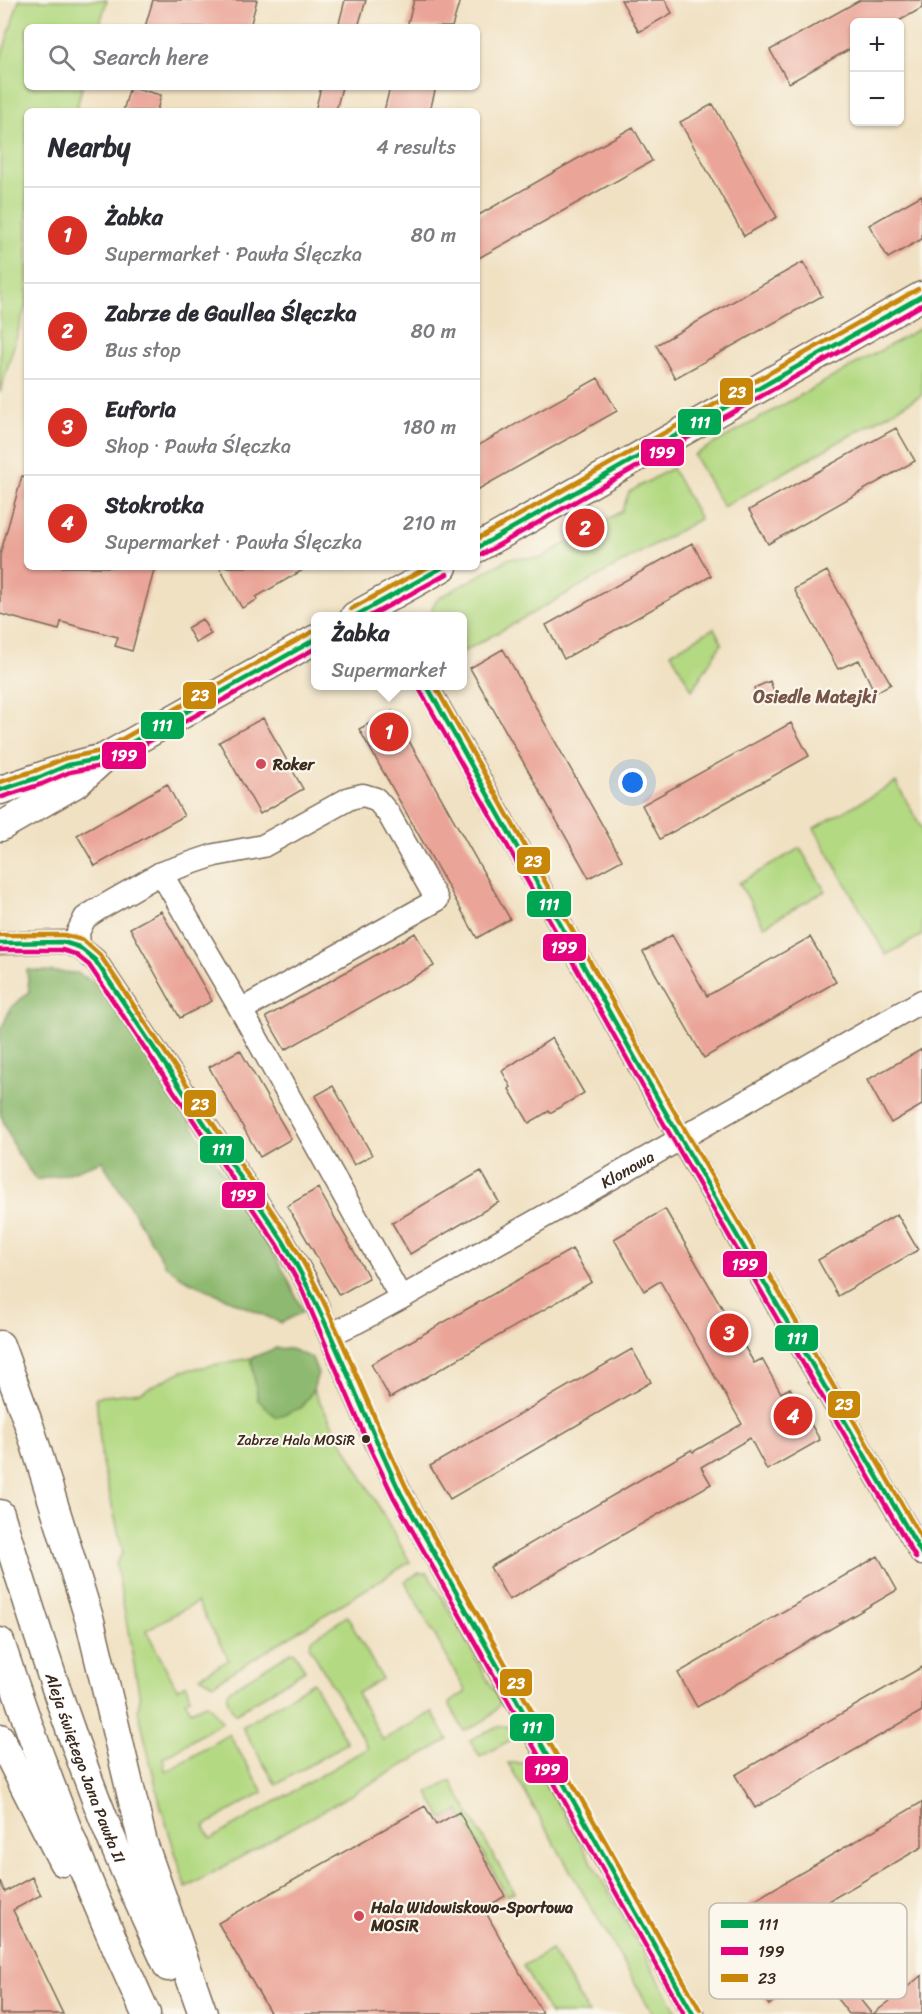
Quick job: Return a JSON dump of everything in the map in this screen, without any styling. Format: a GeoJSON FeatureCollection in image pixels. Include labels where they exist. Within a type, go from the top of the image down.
{"type":"FeatureCollection","features":[{"type":"Feature","properties":{"kind":"main road"},"geometry":{"type":"LineString","coordinates":[[480,546],[922,296]]}},
{"type":"Feature","properties":{"kind":"main road"},"geometry":{"type":"LineString","coordinates":[[385,609],[439,570]]}},
{"type":"Feature","properties":{"kind":"main road"},"geometry":{"type":"LineString","coordinates":[[0,827],[78,782],[104,758],[311,641]]}},
{"type":"Feature","properties":{"kind":"main road"},"geometry":{"type":"LineString","coordinates":[[0,790],[68,765],[104,758]]}},
{"type":"Feature","properties":{"kind":"main road"},"geometry":{"type":"LineString","coordinates":[[0,1345],[30,1428],[90,1621],[144,1843],[203,2014]]}},
{"type":"Feature","properties":{"kind":"main road","name":"Aleja świętego Jana Pawła II"},"geometry":{"type":"LineString","coordinates":[[0,1514],[54,1681],[106,1824],[138,1901],[191,2014]]}},
{"type":"Feature","properties":{"kind":"main road"},"geometry":{"type":"LineString","coordinates":[[0,1642],[71,1838],[144,2014]]}},
{"type":"Feature","properties":{"kind":"main road"},"geometry":{"type":"LineString","coordinates":[[0,1738],[144,2014]]}},
{"type":"Feature","properties":{"kind":"street"},"geometry":{"type":"LineString","coordinates":[[429,690],[681,1139],[922,1554]]}},
{"type":"Feature","properties":{"kind":"street"},"geometry":{"type":"LineString","coordinates":[[79,947],[78,932],[85,918],[161,873],[214,855],[263,846],[350,798],[363,795],[376,799],[388,813],[437,900],[241,1010]]}},
{"type":"Feature","properties":{"kind":"street"},"geometry":{"type":"LineString","coordinates":[[161,873],[241,1010],[401,1298]]}},
{"type":"Feature","properties":{"kind":"street"},"geometry":{"type":"LineString","coordinates":[[0,943],[63,942],[79,947],[99,967],[283,1241],[307,1282],[378,1447],[401,1494],[693,2014]]}},
{"type":"Feature","properties":{"kind":"street","name":"Klonowa"},"geometry":{"type":"LineString","coordinates":[[331,1334],[401,1298],[922,1001]]}},
{"type":"Feature","properties":{"kind":"green space"},"geometry":{"type":"Polygon","coordinates":[[[19,0],[107,0],[100,24],[24,24],[24,90],[81,90],[77,108],[24,108],[24,311],[0,393],[0,61],[19,0]]]}},
{"type":"Feature","properties":{"kind":"green space"},"geometry":{"type":"Polygon","coordinates":[[[922,327],[922,395],[723,507],[694,455],[922,327]]]}},
{"type":"Feature","properties":{"kind":"green space"},"geometry":{"type":"Polygon","coordinates":[[[672,468],[700,519],[467,650],[467,612],[432,612],[433,605],[439,598],[510,558],[541,558],[622,511],[629,492],[672,468]]]}},
{"type":"Feature","properties":{"kind":"green space"},"geometry":{"type":"Polygon","coordinates":[[[714,628],[722,643],[692,690],[671,653],[714,628]]]}},
{"type":"Feature","properties":{"kind":"green space"},"geometry":{"type":"Polygon","coordinates":[[[896,782],[922,829],[922,935],[886,955],[814,828],[896,782]]]}},
{"type":"Feature","properties":{"kind":"green space"},"geometry":{"type":"Polygon","coordinates":[[[800,848],[825,891],[764,926],[739,883],[800,848]]]}},
{"type":"Feature","properties":{"kind":"green space"},"geometry":{"type":"Polygon","coordinates":[[[27,970],[77,973],[102,986],[244,1206],[286,1275],[303,1312],[281,1323],[186,1280],[166,1266],[102,1161],[66,1174],[36,1180],[15,1150],[0,1113],[0,1031],[11,1008],[29,992],[27,970]]]}},
{"type":"Feature","properties":{"kind":"green space"},"geometry":{"type":"Polygon","coordinates":[[[276,1348],[291,1349],[312,1358],[318,1373],[313,1390],[301,1408],[276,1417],[258,1400],[251,1358],[276,1348]]]}},
{"type":"Feature","properties":{"kind":"green space"},"geometry":{"type":"Polygon","coordinates":[[[251,1358],[258,1400],[301,1408],[313,1390],[410,1562],[213,1684],[200,1676],[229,1660],[197,1602],[146,1630],[177,1689],[186,1684],[190,1698],[185,1701],[191,1711],[205,1704],[209,1705],[222,1722],[163,1758],[165,1771],[229,1734],[263,1792],[204,1826],[211,1839],[368,1748],[310,1647],[314,1638],[347,1616],[382,1679],[357,1693],[383,1740],[432,1712],[448,1740],[186,1888],[160,1803],[138,1710],[140,1698],[116,1564],[123,1552],[102,1463],[96,1397],[141,1392],[182,1371],[251,1358]]]}},
{"type":"Feature","properties":{"kind":"green space"},"geometry":{"type":"Polygon","coordinates":[[[419,1573],[428,1573],[500,1702],[490,1716],[464,1731],[449,1703],[466,1692],[405,1581],[419,1573]]]}},
{"type":"Feature","properties":{"kind":"green space"},"geometry":{"type":"Polygon","coordinates":[[[291,1652],[295,1653],[305,1670],[235,1714],[227,1700],[228,1691],[291,1652]]]}},
{"type":"Feature","properties":{"kind":"green space"},"geometry":{"type":"Polygon","coordinates":[[[313,1682],[347,1743],[276,1785],[242,1727],[313,1682]]]}},
{"type":"Feature","properties":{"kind":"green space"},"geometry":{"type":"Polygon","coordinates":[[[503,1726],[512,1729],[512,1739],[480,1757],[470,1740],[503,1726]]]}},
{"type":"Feature","properties":{"kind":"green space"},"geometry":{"type":"Polygon","coordinates":[[[508,1763],[535,1763],[678,2014],[653,2014],[508,1763]]]}},
{"type":"Feature","properties":{"kind":"green space"},"geometry":{"type":"Polygon","coordinates":[[[451,1781],[514,1892],[507,1896],[459,1810],[443,1819],[428,1793],[451,1781]]]}},
{"type":"Feature","properties":{"kind":"green space"},"geometry":{"type":"Polygon","coordinates":[[[551,1950],[589,2014],[550,2014],[523,1966],[551,1950]]]}},
{"type":"Feature","properties":{"kind":"building"},"geometry":{"type":"Polygon","coordinates":[[[153,0],[257,0],[251,24],[146,24],[153,0]]]}},
{"type":"Feature","properties":{"kind":"building"},"geometry":{"type":"Polygon","coordinates":[[[345,0],[366,0],[359,24],[339,24],[345,0]]]}},
{"type":"Feature","properties":{"kind":"building"},"geometry":{"type":"Polygon","coordinates":[[[414,0],[460,0],[453,24],[408,24],[414,0]]]}},
{"type":"Feature","properties":{"kind":"building"},"geometry":{"type":"Polygon","coordinates":[[[621,0],[665,0],[672,13],[639,32],[621,0]]]}},
{"type":"Feature","properties":{"kind":"building"},"geometry":{"type":"Polygon","coordinates":[[[860,0],[922,0],[922,8],[904,18],[850,18],[850,49],[789,83],[770,50],[860,0]]]}},
{"type":"Feature","properties":{"kind":"building"},"geometry":{"type":"Polygon","coordinates":[[[129,90],[142,90],[161,95],[158,108],[124,108],[129,90]]]}},
{"type":"Feature","properties":{"kind":"building"},"geometry":{"type":"Polygon","coordinates":[[[320,90],[341,90],[337,108],[316,108],[320,90]]]}},
{"type":"Feature","properties":{"kind":"building"},"geometry":{"type":"Polygon","coordinates":[[[389,90],[435,90],[431,108],[385,108],[389,90]]]}},
{"type":"Feature","properties":{"kind":"building"},"geometry":{"type":"Polygon","coordinates":[[[713,104],[777,217],[744,236],[680,122],[713,104]]]}},
{"type":"Feature","properties":{"kind":"building"},"geometry":{"type":"Polygon","coordinates":[[[633,127],[652,161],[480,257],[480,214],[633,127]]]}},
{"type":"Feature","properties":{"kind":"building"},"geometry":{"type":"Polygon","coordinates":[[[922,195],[922,239],[888,258],[869,225],[922,195]]]}},
{"type":"Feature","properties":{"kind":"building"},"geometry":{"type":"Polygon","coordinates":[[[803,262],[822,296],[675,378],[656,345],[803,262]]]}},
{"type":"Feature","properties":{"kind":"building"},"geometry":{"type":"Polygon","coordinates":[[[598,378],[617,411],[480,488],[480,444],[598,378]]]}},
{"type":"Feature","properties":{"kind":"building"},"geometry":{"type":"Polygon","coordinates":[[[896,428],[915,461],[768,544],[749,510],[896,428]]]}},
{"type":"Feature","properties":{"kind":"building"},"geometry":{"type":"Polygon","coordinates":[[[22,476],[24,476],[24,570],[154,570],[132,651],[115,646],[118,637],[61,622],[59,630],[0,614],[0,555],[22,476]]]}},
{"type":"Feature","properties":{"kind":"building"},"geometry":{"type":"Polygon","coordinates":[[[692,543],[711,576],[564,659],[546,625],[692,543]]]}},
{"type":"Feature","properties":{"kind":"building"},"geometry":{"type":"Polygon","coordinates":[[[221,570],[303,570],[256,597],[257,600],[242,608],[221,570]]]}},
{"type":"Feature","properties":{"kind":"building"},"geometry":{"type":"Polygon","coordinates":[[[827,571],[891,684],[875,693],[859,660],[838,669],[794,589],[827,571]]]}},
{"type":"Feature","properties":{"kind":"building"},"geometry":{"type":"Polygon","coordinates":[[[202,619],[211,634],[196,643],[187,628],[202,619]]]}},
{"type":"Feature","properties":{"kind":"building"},"geometry":{"type":"Polygon","coordinates":[[[503,649],[622,860],[589,878],[470,668],[503,649]]]}},
{"type":"Feature","properties":{"kind":"building"},"geometry":{"type":"Polygon","coordinates":[[[770,681],[776,697],[761,703],[754,688],[770,681]]]}},
{"type":"Feature","properties":{"kind":"building"},"geometry":{"type":"Polygon","coordinates":[[[392,711],[510,919],[477,938],[359,729],[392,711]]]}},
{"type":"Feature","properties":{"kind":"building"},"geometry":{"type":"Polygon","coordinates":[[[263,718],[303,789],[260,814],[219,742],[263,718]]]}},
{"type":"Feature","properties":{"kind":"building"},"geometry":{"type":"Polygon","coordinates":[[[791,723],[809,756],[660,839],[642,805],[791,723]]]}},
{"type":"Feature","properties":{"kind":"building"},"geometry":{"type":"Polygon","coordinates":[[[167,784],[184,816],[95,866],[77,835],[167,784]]]}},
{"type":"Feature","properties":{"kind":"building"},"geometry":{"type":"Polygon","coordinates":[[[161,911],[212,1001],[180,1018],[130,928],[161,911]]]}},
{"type":"Feature","properties":{"kind":"building"},"geometry":{"type":"Polygon","coordinates":[[[415,933],[434,966],[285,1050],[266,1017],[415,933]]]}},
{"type":"Feature","properties":{"kind":"building"},"geometry":{"type":"Polygon","coordinates":[[[672,935],[707,996],[810,937],[836,982],[704,1058],[643,952],[672,935]]]}},
{"type":"Feature","properties":{"kind":"building"},"geometry":{"type":"Polygon","coordinates":[[[552,1038],[584,1093],[529,1123],[509,1089],[511,1087],[502,1071],[552,1038]]]}},
{"type":"Feature","properties":{"kind":"building"},"geometry":{"type":"Polygon","coordinates":[[[922,1049],[922,1105],[891,1123],[867,1080],[922,1049]]]}},
{"type":"Feature","properties":{"kind":"building"},"geometry":{"type":"Polygon","coordinates":[[[240,1050],[291,1139],[260,1157],[209,1067],[240,1050]]]}},
{"type":"Feature","properties":{"kind":"building"},"geometry":{"type":"Polygon","coordinates":[[[333,1086],[372,1155],[354,1165],[315,1096],[333,1086]]]}},
{"type":"Feature","properties":{"kind":"building"},"geometry":{"type":"Polygon","coordinates":[[[481,1171],[499,1202],[410,1254],[392,1223],[481,1171]]]}},
{"type":"Feature","properties":{"kind":"building"},"geometry":{"type":"Polygon","coordinates":[[[318,1188],[369,1278],[339,1295],[287,1206],[318,1188]]]}},
{"type":"Feature","properties":{"kind":"building"},"geometry":{"type":"Polygon","coordinates":[[[665,1209],[754,1363],[762,1359],[781,1393],[790,1388],[820,1440],[767,1470],[750,1438],[701,1467],[711,1484],[509,1600],[490,1567],[691,1450],[693,1452],[742,1424],[660,1281],[644,1291],[614,1239],[665,1209]]]}},
{"type":"Feature","properties":{"kind":"building"},"geometry":{"type":"Polygon","coordinates":[[[897,1214],[918,1250],[838,1296],[818,1260],[897,1214]]]}},
{"type":"Feature","properties":{"kind":"building"},"geometry":{"type":"Polygon","coordinates":[[[572,1249],[592,1282],[390,1398],[371,1364],[572,1249]]]}},
{"type":"Feature","properties":{"kind":"building"},"geometry":{"type":"Polygon","coordinates":[[[632,1349],[651,1382],[450,1499],[430,1466],[632,1349]]]}},
{"type":"Feature","properties":{"kind":"building"},"geometry":{"type":"Polygon","coordinates":[[[878,1556],[897,1590],[697,1707],[678,1673],[878,1556]]]}},
{"type":"Feature","properties":{"kind":"building"},"geometry":{"type":"Polygon","coordinates":[[[922,1667],[922,1711],[755,1808],[735,1775],[922,1667]]]}},
{"type":"Feature","properties":{"kind":"building"},"geometry":{"type":"Polygon","coordinates":[[[922,1802],[922,1847],[825,1903],[750,1903],[922,1802]]]}},
{"type":"Feature","properties":{"kind":"building","name":"Hala Widowiskowo-Sportowa MOSiR"},"geometry":{"type":"Polygon","coordinates":[[[425,1806],[436,1825],[459,1812],[505,1896],[484,1909],[543,2014],[271,2014],[218,1923],[425,1806]]]}},
{"type":"Feature","properties":{"kind":"building"},"geometry":{"type":"Polygon","coordinates":[[[32,1877],[41,1895],[13,1910],[63,2014],[0,2014],[0,1881],[5,1892],[32,1877]]]}},
{"type":"Feature","properties":{"kind":"building"},"geometry":{"type":"Polygon","coordinates":[[[922,1975],[922,2014],[873,2014],[892,1999],[907,1999],[907,1987],[922,1975]]]}},
{"type":"Feature","properties":{"kind":"building"},"geometry":{"type":"Polygon","coordinates":[[[765,1999],[776,1999],[769,2005],[765,1999]]]}},
{"type":"Feature","properties":{"kind":"building"},"geometry":{"type":"Polygon","coordinates":[[[837,1999],[860,1999],[872,2014],[849,2014],[837,1999]]]}},
{"type":"Feature","properties":{"kind":"transit line","name":"23"},"geometry":{"type":"LineString","coordinates":[[480,537],[918,289]]}},
{"type":"Feature","properties":{"kind":"transit line","name":"111"},"geometry":{"type":"LineString","coordinates":[[480,546],[922,296]]}},
{"type":"Feature","properties":{"kind":"transit line","name":"199"},"geometry":{"type":"LineString","coordinates":[[481,555],[922,305]]}},
{"type":"Feature","properties":{"kind":"transit line","name":"23"},"geometry":{"type":"LineString","coordinates":[[351,609],[422,570]]}},
{"type":"Feature","properties":{"kind":"transit line","name":"111"},"geometry":{"type":"LineString","coordinates":[[362,612],[438,570]]}},
{"type":"Feature","properties":{"kind":"transit line","name":"199"},"geometry":{"type":"LineString","coordinates":[[377,612],[447,574]]}},
{"type":"Feature","properties":{"kind":"transit line","name":"23"},"geometry":{"type":"LineString","coordinates":[[0,782],[66,758],[101,751],[311,633]]}},
{"type":"Feature","properties":{"kind":"transit line","name":"111"},"geometry":{"type":"LineString","coordinates":[[0,790],[68,765],[104,758],[311,642]]}},
{"type":"Feature","properties":{"kind":"transit line","name":"199"},"geometry":{"type":"LineString","coordinates":[[2,797],[70,772],[107,765],[311,651]]}},
{"type":"Feature","properties":{"kind":"transit line","name":"199"},"geometry":{"type":"LineString","coordinates":[[420,690],[657,1112],[916,1558]]}},
{"type":"Feature","properties":{"kind":"transit line","name":"111"},"geometry":{"type":"LineString","coordinates":[[429,690],[663,1108],[922,1554]]}},
{"type":"Feature","properties":{"kind":"transit line","name":"23"},"geometry":{"type":"LineString","coordinates":[[437,690],[670,1104],[922,1539]]}},
{"type":"Feature","properties":{"kind":"transit line","name":"23"},"geometry":{"type":"LineString","coordinates":[[0,935],[64,935],[83,940],[100,955],[289,1237],[337,1330],[408,1491],[700,2010]]}},
{"type":"Feature","properties":{"kind":"transit line","name":"111"},"geometry":{"type":"LineString","coordinates":[[0,943],[63,942],[79,947],[95,960],[283,1241],[316,1302],[401,1494],[693,2014]]}},
{"type":"Feature","properties":{"kind":"transit line","name":"199"},"geometry":{"type":"LineString","coordinates":[[0,950],[62,950],[75,954],[89,965],[277,1245],[300,1285],[394,1498],[684,2014]]}},
{"type":"Feature","properties":{"kind":"place","name":"Zabrze de Gaullea Ślęczka"},"geometry":{"type":"Point","coordinates":[585,528]}},
{"type":"Feature","properties":{"kind":"place","name":"Żabka"},"geometry":{"type":"Point","coordinates":[389,732]}},
{"type":"Feature","properties":{"kind":"place","name":"Roker"},"geometry":{"type":"Point","coordinates":[261,764]}},
{"type":"Feature","properties":{"kind":"place","name":"Euforia"},"geometry":{"type":"Point","coordinates":[729,1333]}},
{"type":"Feature","properties":{"kind":"place","name":"Stokrotka"},"geometry":{"type":"Point","coordinates":[793,1416]}},
{"type":"Feature","properties":{"kind":"place","name":"Zabrze Hala MOSiR"},"geometry":{"type":"Point","coordinates":[366,1439]}},
{"type":"Feature","properties":{"kind":"place","name":"Hala Widowiskowo-Sportowa MOSiR"},"geometry":{"type":"Point","coordinates":[359,1916]}},
{"type":"Feature","properties":{"kind":"district","name":"Osiedle Matejki"},"geometry":{"type":"Point","coordinates":[815,697]}}]}
